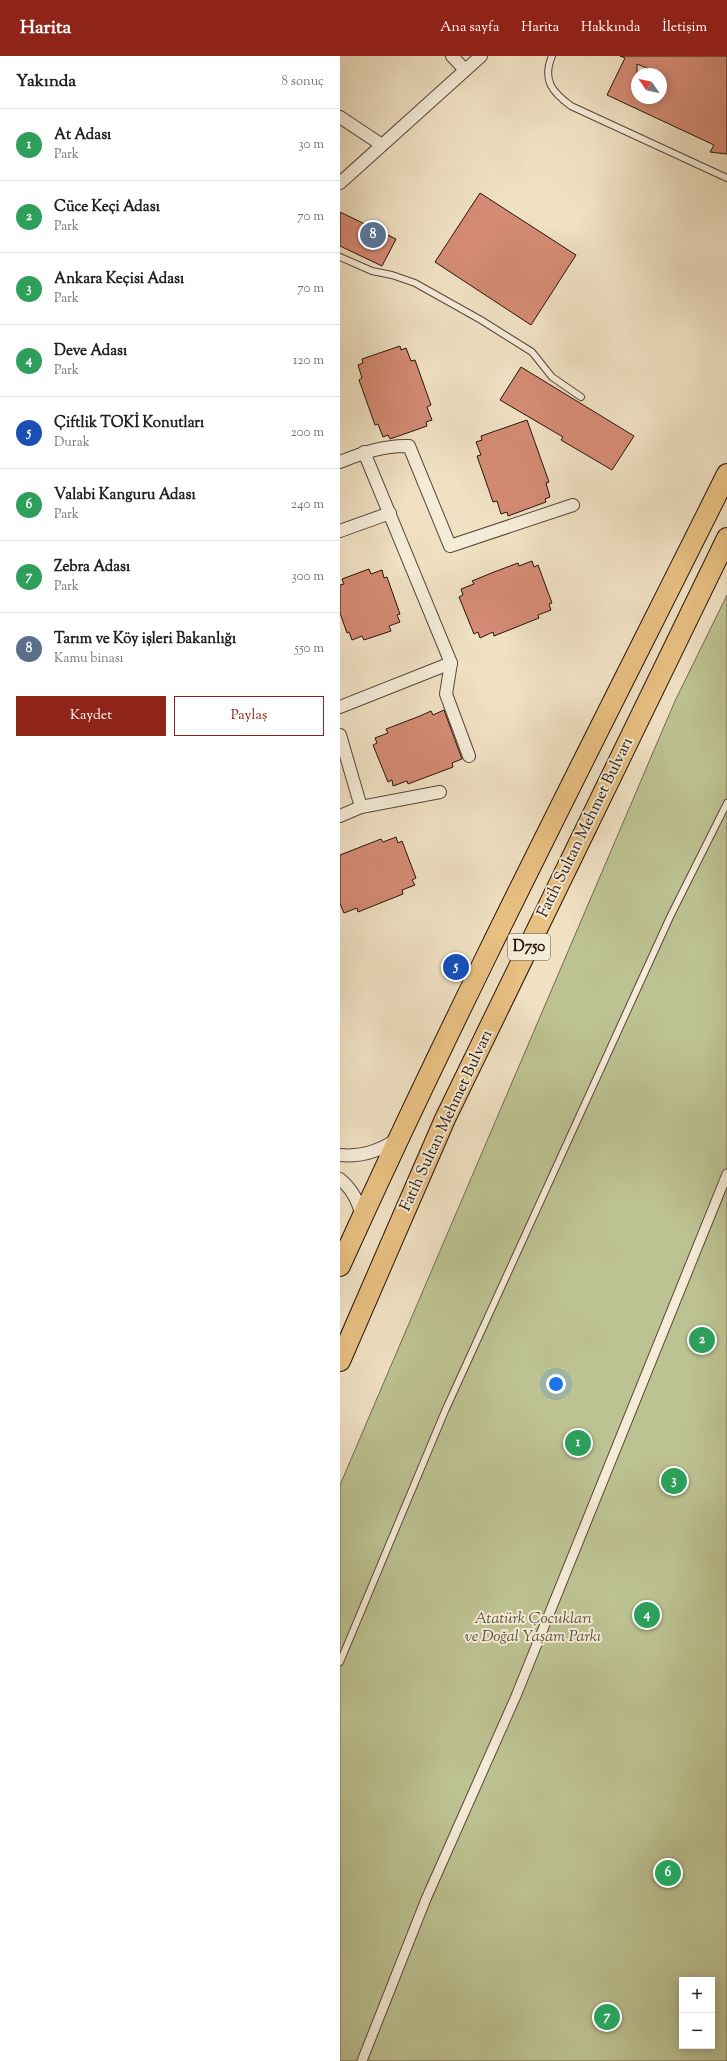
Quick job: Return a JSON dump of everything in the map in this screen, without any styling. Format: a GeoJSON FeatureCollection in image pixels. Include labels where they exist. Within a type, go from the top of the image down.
{"type":"FeatureCollection","features":[{"type":"Feature","properties":{"kind":"highway","name":"Fatih Sultan Mehmet Bulvarı"},"geometry":{"type":"LineString","coordinates":[[340,1266],[398,1139],[480,968],[727,474]]}},
{"type":"Feature","properties":{"kind":"highway","name":"Fatih Sultan Mehmet Bulvarı"},"geometry":{"type":"LineString","coordinates":[[340,1361],[445,1119],[727,538]]}},
{"type":"Feature","properties":{"kind":"street"},"geometry":{"type":"LineString","coordinates":[[452,56],[466,70]]}},
{"type":"Feature","properties":{"kind":"street"},"geometry":{"type":"LineString","coordinates":[[340,182],[481,56]]}},
{"type":"Feature","properties":{"kind":"street"},"geometry":{"type":"LineString","coordinates":[[340,117],[382,145]]}},
{"type":"Feature","properties":{"kind":"street"},"geometry":{"type":"LineString","coordinates":[[340,462],[364,452],[399,446],[409,446],[450,546],[573,505]]}},
{"type":"Feature","properties":{"kind":"street"},"geometry":{"type":"LineString","coordinates":[[364,452],[451,663],[446,694],[469,756]]}},
{"type":"Feature","properties":{"kind":"street"},"geometry":{"type":"LineString","coordinates":[[340,531],[390,513]]}},
{"type":"Feature","properties":{"kind":"street"},"geometry":{"type":"LineString","coordinates":[[340,707],[451,663]]}},
{"type":"Feature","properties":{"kind":"street"},"geometry":{"type":"LineString","coordinates":[[340,735],[362,807]]}},
{"type":"Feature","properties":{"kind":"street"},"geometry":{"type":"LineString","coordinates":[[340,816],[362,807],[440,792]]}},
{"type":"Feature","properties":{"kind":"street"},"geometry":{"type":"LineString","coordinates":[[340,1155],[351,1156],[375,1151],[386,1147],[398,1139]]}},
{"type":"Feature","properties":{"kind":"street"},"geometry":{"type":"LineString","coordinates":[[362,2061],[426,1899],[516,1696],[727,1174]]}},
{"type":"Feature","properties":{"kind":"street"},"geometry":{"type":"LineString","coordinates":[[340,1179],[348,1186],[356,1197],[362,1217]]}},
{"type":"Feature","properties":{"kind":"lane"},"geometry":{"type":"LineString","coordinates":[[552,56],[548,64],[548,79],[557,96],[571,106],[727,178]]}},
{"type":"Feature","properties":{"kind":"lane"},"geometry":{"type":"LineString","coordinates":[[340,257],[372,271],[392,275],[415,283],[482,320],[532,352],[552,377],[581,397]]}},
{"type":"Feature","properties":{"kind":"lane"},"geometry":{"type":"LineString","coordinates":[[340,1662],[445,1411],[670,917],[727,803]]}},
{"type":"Feature","properties":{"kind":"green space","name":"Atatürk Çocukları ve Doğal Yaşam Parkı"},"geometry":{"type":"Polygon","coordinates":[[[727,595],[727,2061],[340,2061],[340,1485],[675,701],[727,595]]]}},
{"type":"Feature","properties":{"kind":"building"},"geometry":{"type":"Polygon","coordinates":[[[620,56],[727,56],[727,154],[710,152],[714,145],[607,95],[625,58],[620,56]]]}},
{"type":"Feature","properties":{"kind":"building"},"geometry":{"type":"Polygon","coordinates":[[[480,193],[576,255],[531,325],[435,262],[480,193]]]}},
{"type":"Feature","properties":{"kind":"building"},"geometry":{"type":"Polygon","coordinates":[[[340,212],[396,239],[382,266],[340,246],[340,212]]]}},
{"type":"Feature","properties":{"kind":"building"},"geometry":{"type":"Polygon","coordinates":[[[400,346],[401,350],[406,348],[411,361],[415,360],[431,405],[427,407],[432,420],[426,422],[427,426],[390,439],[388,435],[383,437],[378,424],[375,425],[359,380],[362,378],[358,365],[363,363],[362,359],[400,346]]]}},
{"type":"Feature","properties":{"kind":"building"},"geometry":{"type":"Polygon","coordinates":[[[521,367],[634,436],[612,470],[561,440],[563,437],[500,400],[521,367]]]}},
{"type":"Feature","properties":{"kind":"building"},"geometry":{"type":"Polygon","coordinates":[[[527,420],[549,482],[546,483],[550,497],[545,499],[546,502],[508,516],[507,512],[501,514],[497,501],[493,502],[477,456],[481,455],[476,442],[482,440],[481,436],[527,420]]]}},
{"type":"Feature","properties":{"kind":"building"},"geometry":{"type":"Polygon","coordinates":[[[532,561],[534,567],[538,565],[552,603],[549,604],[551,610],[538,615],[539,618],[494,636],[493,632],[480,638],[478,632],[474,634],[459,597],[463,595],[461,589],[474,584],[472,581],[494,572],[518,563],[519,566],[532,561]]]}},
{"type":"Feature","properties":{"kind":"building"},"geometry":{"type":"Polygon","coordinates":[[[369,569],[371,574],[382,570],[384,578],[387,577],[400,614],[397,615],[400,622],[389,626],[391,631],[364,640],[362,636],[352,640],[349,632],[347,633],[340,613],[340,585],[344,584],[342,579],[369,569]]]}},
{"type":"Feature","properties":{"kind":"building"},"geometry":{"type":"Polygon","coordinates":[[[444,710],[462,759],[452,763],[453,767],[408,784],[407,781],[393,786],[392,780],[388,782],[373,745],[377,743],[375,738],[388,733],[386,729],[431,711],[433,715],[444,710]]]}},
{"type":"Feature","properties":{"kind":"building"},"geometry":{"type":"Polygon","coordinates":[[[396,837],[398,843],[402,841],[416,878],[412,880],[415,885],[402,890],[403,894],[358,912],[357,908],[344,913],[340,904],[340,855],[381,839],[383,842],[396,837]]]}},
{"type":"Feature","properties":{"kind":"place","name":"Tarım ve Köy işleri Bakanlığı"},"geometry":{"type":"Point","coordinates":[373,235]}},
{"type":"Feature","properties":{"kind":"place","name":"Çiftlik TOKİ Konutları"},"geometry":{"type":"Point","coordinates":[456,967]}},
{"type":"Feature","properties":{"kind":"place","name":"Cüce Keçi Adası"},"geometry":{"type":"Point","coordinates":[702,1340]}},
{"type":"Feature","properties":{"kind":"place","name":"At Adası"},"geometry":{"type":"Point","coordinates":[578,1443]}},
{"type":"Feature","properties":{"kind":"place","name":"Ankara Keçisi Adası"},"geometry":{"type":"Point","coordinates":[674,1481]}},
{"type":"Feature","properties":{"kind":"place","name":"Deve Adası"},"geometry":{"type":"Point","coordinates":[647,1615]}},
{"type":"Feature","properties":{"kind":"place","name":"Valabi Kanguru Adası"},"geometry":{"type":"Point","coordinates":[668,1873]}},
{"type":"Feature","properties":{"kind":"place","name":"Zebra Adası"},"geometry":{"type":"Point","coordinates":[607,2017]}}]}
